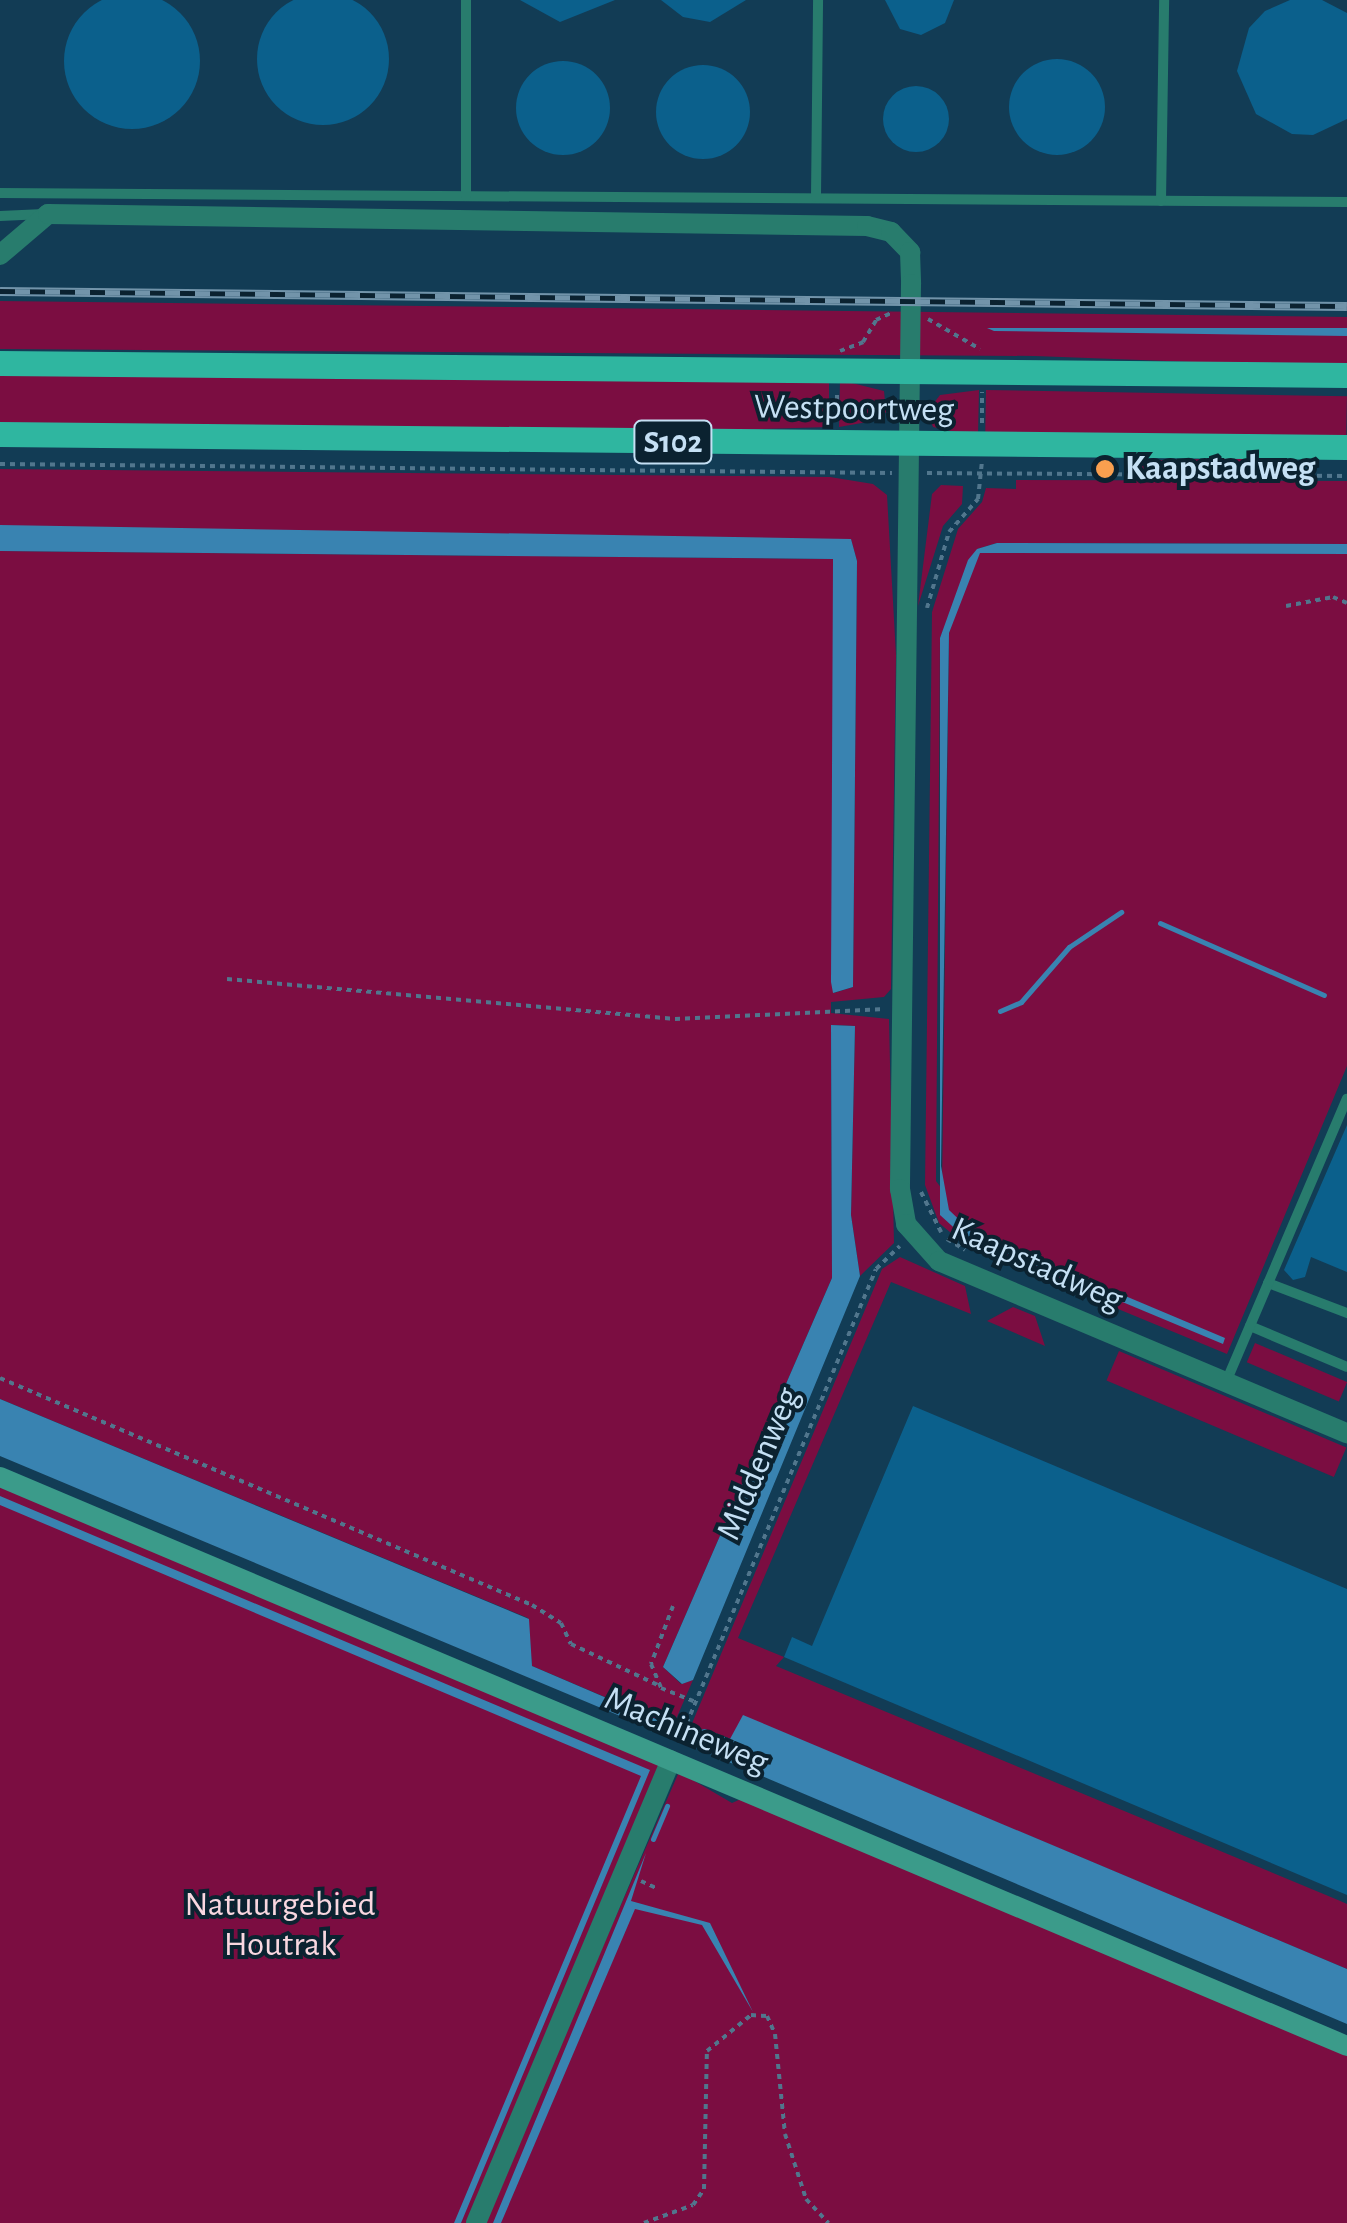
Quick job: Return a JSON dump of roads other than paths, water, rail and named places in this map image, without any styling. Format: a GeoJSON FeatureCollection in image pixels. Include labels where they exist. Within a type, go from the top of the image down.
{"type":"FeatureCollection","features":[{"type":"Feature","properties":{"kind":"main road","name":"Westpoortweg"},"geometry":{"type":"LineString","coordinates":[[0,363],[1347,375]]}},
{"type":"Feature","properties":{"kind":"main road","name":"Westpoortweg"},"geometry":{"type":"LineString","coordinates":[[0,434],[1347,447]]}},
{"type":"Feature","properties":{"kind":"street"},"geometry":{"type":"LineString","coordinates":[[0,255],[48,214]]}},
{"type":"Feature","properties":{"kind":"street","name":"Kaapstadweg"},"geometry":{"type":"LineString","coordinates":[[48,214],[867,226],[891,232],[910,252],[912,372],[901,1204],[913,1237],[940,1261],[1347,1433]]}},
{"type":"Feature","properties":{"kind":"street","name":"Machineweg"},"geometry":{"type":"LineString","coordinates":[[0,1477],[673,1756],[1347,2046]]}},
{"type":"Feature","properties":{"kind":"street"},"geometry":{"type":"LineString","coordinates":[[476,2223],[673,1756]]}},
{"type":"Feature","properties":{"kind":"lane"},"geometry":{"type":"LineString","coordinates":[[466,0],[466,196]]}},
{"type":"Feature","properties":{"kind":"lane"},"geometry":{"type":"LineString","coordinates":[[816,197],[818,0]]}},
{"type":"Feature","properties":{"kind":"lane"},"geometry":{"type":"LineString","coordinates":[[1161,201],[1164,0]]}},
{"type":"Feature","properties":{"kind":"lane"},"geometry":{"type":"LineString","coordinates":[[0,193],[1347,202]]}},
{"type":"Feature","properties":{"kind":"lane"},"geometry":{"type":"LineString","coordinates":[[0,216],[48,214]]}},
{"type":"Feature","properties":{"kind":"lane"},"geometry":{"type":"LineString","coordinates":[[1226,1382],[1347,1100]]}},
{"type":"Feature","properties":{"kind":"lane"},"geometry":{"type":"LineString","coordinates":[[1268,1283],[1347,1313]]}},
{"type":"Feature","properties":{"kind":"lane"},"geometry":{"type":"LineString","coordinates":[[1250,1326],[1347,1368]]}},
{"type":"Feature","properties":{"kind":"water"},"geometry":{"type":"Polygon","coordinates":[[[987,328],[1347,328],[1347,336],[994,331],[987,328]]]}},
{"type":"Feature","properties":{"kind":"water"},"geometry":{"type":"Polygon","coordinates":[[[0,525],[851,539],[857,561],[853,987],[833,993],[831,982],[833,559],[0,551],[0,525]]]}},
{"type":"Feature","properties":{"kind":"water"},"geometry":{"type":"Polygon","coordinates":[[[997,543],[1347,544],[1347,554],[980,553],[949,633],[941,1166],[949,1210],[971,1231],[1225,1338],[1223,1344],[962,1235],[940,1215],[940,638],[968,560],[977,549],[997,543]]]}},
{"type":"Feature","properties":{"kind":"water"},"geometry":{"type":"Polygon","coordinates":[[[831,1025],[855,1026],[851,1215],[860,1276],[693,1680],[682,1684],[663,1667],[832,1278],[831,1025]]]}},
{"type":"Feature","properties":{"kind":"water"},"geometry":{"type":"Polygon","coordinates":[[[0,1399],[529,1619],[532,1666],[679,1729],[675,1739],[0,1456],[0,1399]]]}},
{"type":"Feature","properties":{"kind":"water"},"geometry":{"type":"Polygon","coordinates":[[[0,1496],[650,1770],[461,2223],[454,2223],[641,1776],[0,1505],[0,1496]]]}},
{"type":"Feature","properties":{"kind":"water"},"geometry":{"type":"Polygon","coordinates":[[[743,1715],[1347,1969],[1347,2024],[684,1743],[688,1733],[705,1729],[730,1739],[743,1715]]]}},
{"type":"Feature","properties":{"kind":"water"},"geometry":{"type":"Polygon","coordinates":[[[646,1853],[631,1901],[710,1923],[753,2012],[702,1925],[635,1909],[501,2223],[493,2223],[646,1853]]]}},
{"type":"Feature","properties":{"kind":"waterway"},"geometry":{"type":"LineString","coordinates":[[1000,1011],[1021,1002],[1069,947],[1121,912]]}},
{"type":"Feature","properties":{"kind":"waterway"},"geometry":{"type":"LineString","coordinates":[[1160,923],[1324,995]]}},
{"type":"Feature","properties":{"kind":"waterway"},"geometry":{"type":"LineString","coordinates":[[653,1839],[667,1806]]}},
{"type":"Feature","properties":{"kind":"railway"},"geometry":{"type":"LineString","coordinates":[[0,291],[1347,306]]}},
{"type":"Feature","properties":{"kind":"place","name":"Kaapstadweg"},"geometry":{"type":"Point","coordinates":[1105,469]}},
{"type":"Feature","properties":{"kind":"park label","name":"Natuurgebied Houtrak"},"geometry":{"type":"Point","coordinates":[280,1925]}}]}
